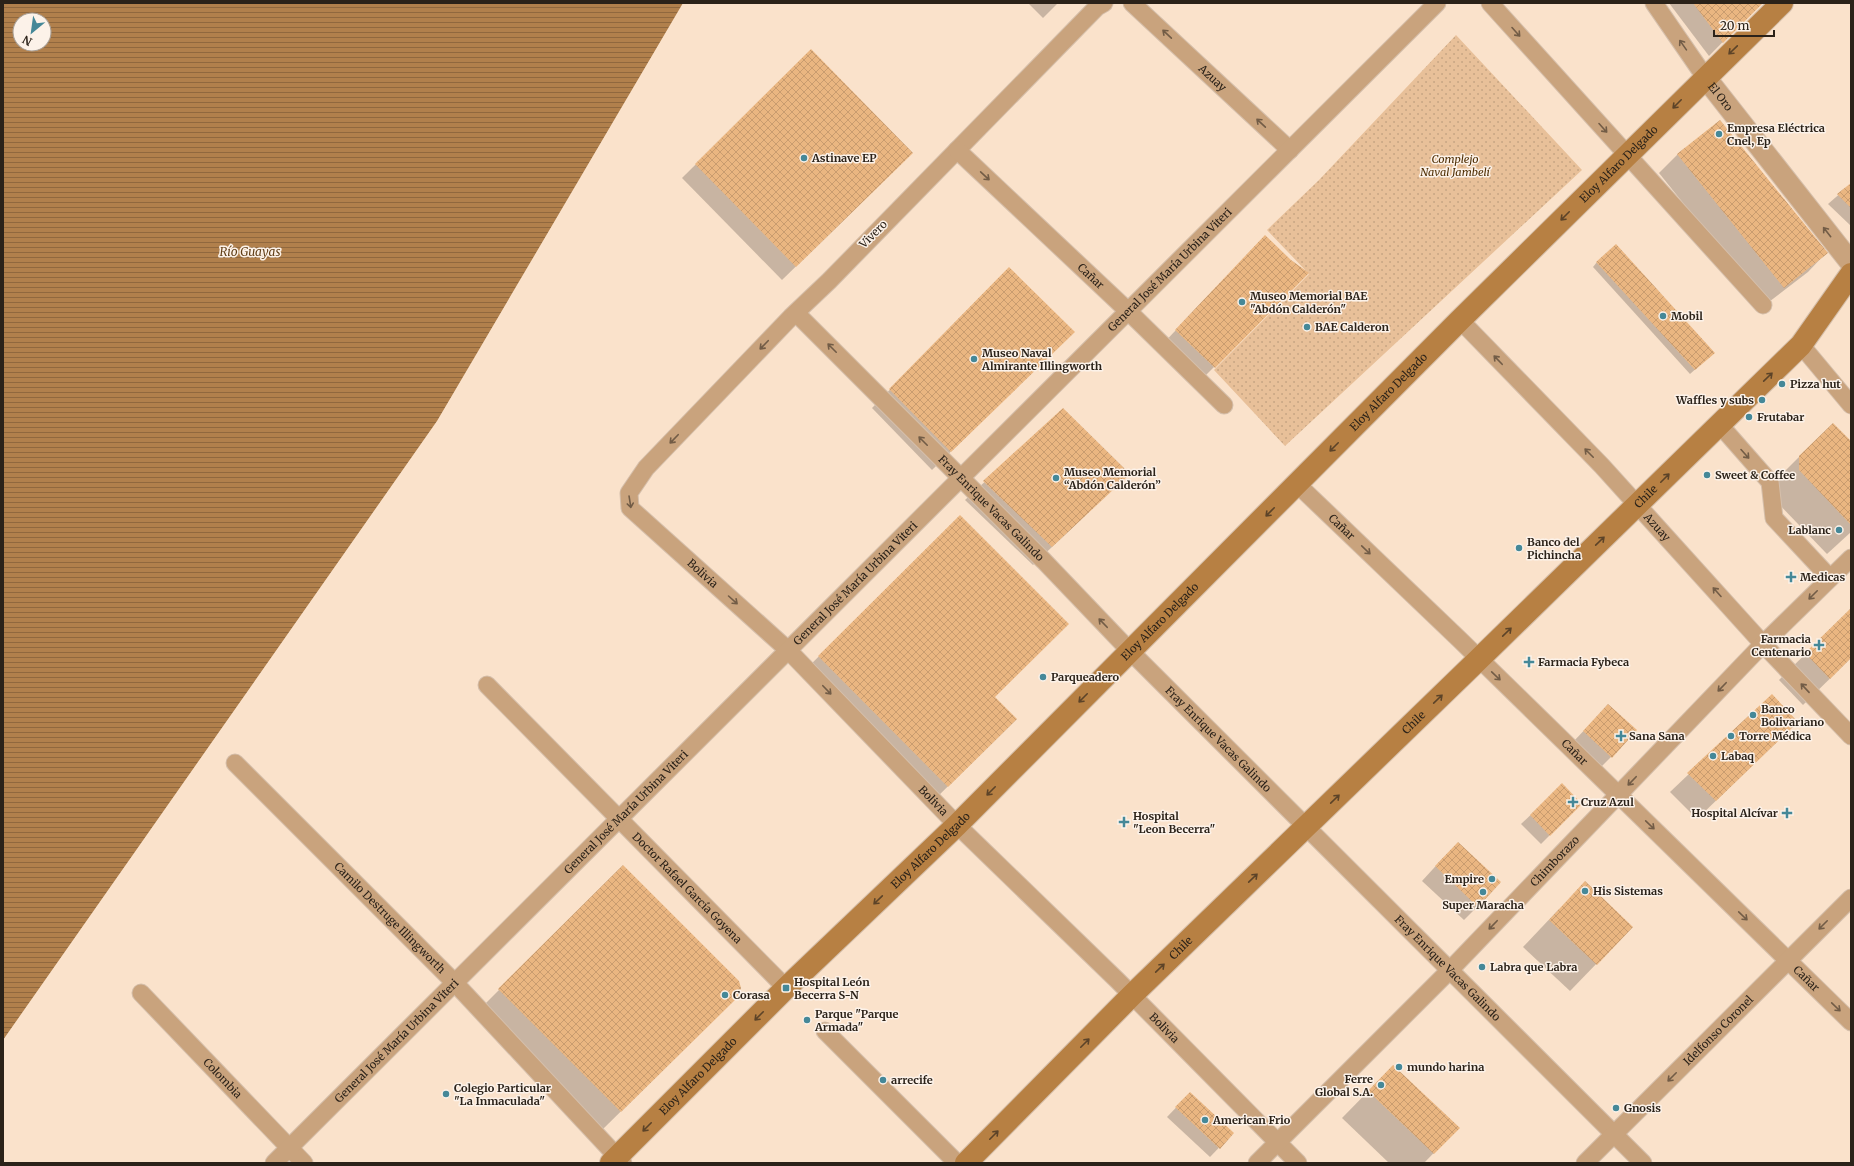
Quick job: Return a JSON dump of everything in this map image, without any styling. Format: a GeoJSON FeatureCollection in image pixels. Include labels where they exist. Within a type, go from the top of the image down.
{"type":"FeatureCollection","features":[{"type":"Feature","properties":{"kind":"main road","name":"Eloy Alfaro Delgado"},"geometry":{"type":"LineString","coordinates":[[617,1161],[786,988],[957,825],[1460,320],[1705,77],[1782,3]]}},
{"type":"Feature","properties":{"kind":"main road","name":"Chile"},"geometry":{"type":"LineString","coordinates":[[966,1163],[1132,995],[1801,345],[1851,274]]}},
{"type":"Feature","properties":{"kind":"street","name":"Vivero"},"geometry":{"type":"LineString","coordinates":[[646,468],[793,315],[1097,8],[1104,3]]}},
{"type":"Feature","properties":{"kind":"street","name":"General José María Urbina Viteri"},"geometry":{"type":"LineString","coordinates":[[274,1163],[1437,3]]}},
{"type":"Feature","properties":{"kind":"street"},"geometry":{"type":"LineString","coordinates":[[1490,3],[1763,305]]}},
{"type":"Feature","properties":{"kind":"street","name":"El Oro"},"geometry":{"type":"LineString","coordinates":[[1654,3],[1705,77],[1851,263]]}},
{"type":"Feature","properties":{"kind":"street","name":"Azuay"},"geometry":{"type":"LineString","coordinates":[[1134,4],[1290,150]]}},
{"type":"Feature","properties":{"kind":"street","name":"Cañar"},"geometry":{"type":"LineString","coordinates":[[956,150],[1128,311],[1224,405]]}},
{"type":"Feature","properties":{"kind":"street","name":"Fray Enrique Vacas Galindo"},"geometry":{"type":"LineString","coordinates":[[793,315],[1044,561],[1130,651],[1643,1163]]}},
{"type":"Feature","properties":{"kind":"street","name":"Azuay"},"geometry":{"type":"LineString","coordinates":[[1460,320],[1602,466],[1764,644],[1851,736]]}},
{"type":"Feature","properties":{"kind":"street"},"geometry":{"type":"LineString","coordinates":[[1801,345],[1851,405]]}},
{"type":"Feature","properties":{"kind":"street"},"geometry":{"type":"LineString","coordinates":[[1719,424],[1770,482],[1774,518],[1830,578]]}},
{"type":"Feature","properties":{"kind":"street","name":"Bolivia"},"geometry":{"type":"LineString","coordinates":[[646,468],[628,493],[630,508],[788,650],[957,825],[1132,995],[1298,1163]]}},
{"type":"Feature","properties":{"kind":"street","name":"Cañar"},"geometry":{"type":"LineString","coordinates":[[1297,484],[1479,659],[1851,1022]]}},
{"type":"Feature","properties":{"kind":"street","name":"Chimborazo"},"geometry":{"type":"LineString","coordinates":[[1257,1163],[1450,970],[1764,644],[1851,558]]}},
{"type":"Feature","properties":{"kind":"street","name":"Doctor Rafael García Goyena"},"geometry":{"type":"LineString","coordinates":[[487,684],[786,988]]}},
{"type":"Feature","properties":{"kind":"street","name":"Camilo Destruge Illingworth"},"geometry":{"type":"LineString","coordinates":[[235,763],[454,982],[617,1161]]}},
{"type":"Feature","properties":{"kind":"street","name":"Idelfonso Coronel"},"geometry":{"type":"LineString","coordinates":[[1585,1163],[1851,898]]}},
{"type":"Feature","properties":{"kind":"street","name":"Colombia"},"geometry":{"type":"LineString","coordinates":[[141,993],[304,1163]]}},
{"type":"Feature","properties":{"kind":"street"},"geometry":{"type":"LineString","coordinates":[[825,1032],[957,1163]]}},
{"type":"Feature","properties":{"kind":"green space","name":"Complejo Naval Jambelí"},"geometry":{"type":"Polygon","coordinates":[[[1456,35],[1582,170],[1285,446],[1214,370],[1309,274],[1267,230],[1319,180],[1456,35]]]}},
{"type":"Feature","properties":{"kind":"water","name":"Río Guayas"},"geometry":{"type":"Polygon","coordinates":[[[3,3],[683,3],[437,421],[3,1040],[3,3]]]}},
{"type":"Feature","properties":{"kind":"building"},"geometry":{"type":"Polygon","coordinates":[[[1693,3],[1763,3],[1723,43],[1693,3]]]}},
{"type":"Feature","properties":{"kind":"building","name":"Astinave EP"},"geometry":{"type":"Polygon","coordinates":[[[811,49],[913,153],[796,267],[695,164],[811,49]]]}},
{"type":"Feature","properties":{"kind":"building"},"geometry":{"type":"Polygon","coordinates":[[[1720,120],[1828,253],[1784,288],[1677,154],[1720,120]]]}},
{"type":"Feature","properties":{"kind":"building"},"geometry":{"type":"Polygon","coordinates":[[[1851,183],[1851,208],[1837,194],[1851,183]]]}},
{"type":"Feature","properties":{"kind":"building","name":"Museo Memorial BAE \"Abdón Calderón\""},"geometry":{"type":"Polygon","coordinates":[[[1265,235],[1291,260],[1309,273],[1215,368],[1175,330],[1265,235]]]}},
{"type":"Feature","properties":{"kind":"building","name":"Mobil"},"geometry":{"type":"Polygon","coordinates":[[[1616,244],[1715,353],[1695,370],[1596,262],[1616,244]]]}},
{"type":"Feature","properties":{"kind":"building"},"geometry":{"type":"Polygon","coordinates":[[[1009,267],[1075,332],[951,452],[889,389],[1009,267]]]}},
{"type":"Feature","properties":{"kind":"building","name":"Museo Memorial “Abdón Calderón”"},"geometry":{"type":"Polygon","coordinates":[[[1063,408],[1130,474],[1052,547],[983,481],[1063,408]]]}},
{"type":"Feature","properties":{"kind":"building"},"geometry":{"type":"Polygon","coordinates":[[[1833,423],[1851,441],[1851,525],[1799,470],[1799,456],[1833,423]]]}},
{"type":"Feature","properties":{"kind":"building"},"geometry":{"type":"Polygon","coordinates":[[[960,515],[1069,624],[995,697],[1017,719],[948,787],[818,656],[960,515]]]}},
{"type":"Feature","properties":{"kind":"building"},"geometry":{"type":"Polygon","coordinates":[[[1851,608],[1851,658],[1830,679],[1805,653],[1851,608]]]}},
{"type":"Feature","properties":{"kind":"building"},"geometry":{"type":"Polygon","coordinates":[[[1772,694],[1798,722],[1716,801],[1687,773],[1772,694]]]}},
{"type":"Feature","properties":{"kind":"building"},"geometry":{"type":"Polygon","coordinates":[[[1608,704],[1637,730],[1612,758],[1583,731],[1608,704]]]}},
{"type":"Feature","properties":{"kind":"building"},"geometry":{"type":"Polygon","coordinates":[[[1562,783],[1582,804],[1550,836],[1530,815],[1562,783]]]}},
{"type":"Feature","properties":{"kind":"building"},"geometry":{"type":"Polygon","coordinates":[[[1458,842],[1501,882],[1478,907],[1435,866],[1458,842]]]}},
{"type":"Feature","properties":{"kind":"building"},"geometry":{"type":"Polygon","coordinates":[[[623,865],[739,981],[741,988],[738,997],[621,1112],[498,989],[623,865]]]}},
{"type":"Feature","properties":{"kind":"building"},"geometry":{"type":"Polygon","coordinates":[[[1585,881],[1633,927],[1597,965],[1549,920],[1585,881]]]}},
{"type":"Feature","properties":{"kind":"building"},"geometry":{"type":"Polygon","coordinates":[[[1393,1065],[1460,1128],[1434,1154],[1368,1091],[1393,1065]]]}},
{"type":"Feature","properties":{"kind":"building","name":"American Frio"},"geometry":{"type":"Polygon","coordinates":[[[1190,1092],[1234,1133],[1220,1149],[1175,1107],[1190,1092]]]}},
{"type":"Feature","properties":{"kind":"place","name":"Empresa Eléctrica Cnel, Ep"},"geometry":{"type":"Point","coordinates":[1719,134]}},
{"type":"Feature","properties":{"kind":"place","name":"Astinave EP"},"geometry":{"type":"Point","coordinates":[804,158]}},
{"type":"Feature","properties":{"kind":"place","name":"Museo Memorial BAE \"Abdón Calderón\""},"geometry":{"type":"Point","coordinates":[1242,302]}},
{"type":"Feature","properties":{"kind":"place","name":"Mobil"},"geometry":{"type":"Point","coordinates":[1663,316]}},
{"type":"Feature","properties":{"kind":"place","name":"BAE Calderon"},"geometry":{"type":"Point","coordinates":[1307,327]}},
{"type":"Feature","properties":{"kind":"place","name":"Museo Naval Almirante Illingworth"},"geometry":{"type":"Point","coordinates":[974,359]}},
{"type":"Feature","properties":{"kind":"place","name":"Pizza hut"},"geometry":{"type":"Point","coordinates":[1782,384]}},
{"type":"Feature","properties":{"kind":"place","name":"Waffles y subs"},"geometry":{"type":"Point","coordinates":[1762,400]}},
{"type":"Feature","properties":{"kind":"place","name":"Frutabar"},"geometry":{"type":"Point","coordinates":[1749,417]}},
{"type":"Feature","properties":{"kind":"place","name":"Sweet & Coffee"},"geometry":{"type":"Point","coordinates":[1707,475]}},
{"type":"Feature","properties":{"kind":"place","name":"Museo Memorial “Abdón Calderón”"},"geometry":{"type":"Point","coordinates":[1056,478]}},
{"type":"Feature","properties":{"kind":"place","name":"Lablanc"},"geometry":{"type":"Point","coordinates":[1839,530]}},
{"type":"Feature","properties":{"kind":"place","name":"Banco del Pichincha"},"geometry":{"type":"Point","coordinates":[1519,548]}},
{"type":"Feature","properties":{"kind":"place","name":"Medicas"},"geometry":{"type":"Point","coordinates":[1791,577]}},
{"type":"Feature","properties":{"kind":"place","name":"Farmacia Centenario"},"geometry":{"type":"Point","coordinates":[1819,645]}},
{"type":"Feature","properties":{"kind":"place","name":"Farmacia Fybeca"},"geometry":{"type":"Point","coordinates":[1529,662]}},
{"type":"Feature","properties":{"kind":"place","name":"Parqueadero"},"geometry":{"type":"Point","coordinates":[1043,677]}},
{"type":"Feature","properties":{"kind":"place","name":"Banco Bolivariano"},"geometry":{"type":"Point","coordinates":[1753,715]}},
{"type":"Feature","properties":{"kind":"place","name":"Sana Sana"},"geometry":{"type":"Point","coordinates":[1621,736]}},
{"type":"Feature","properties":{"kind":"place","name":"Torre Médica"},"geometry":{"type":"Point","coordinates":[1731,736]}},
{"type":"Feature","properties":{"kind":"place","name":"Labaq"},"geometry":{"type":"Point","coordinates":[1713,756]}},
{"type":"Feature","properties":{"kind":"place","name":"Cruz Azul"},"geometry":{"type":"Point","coordinates":[1573,802]}},
{"type":"Feature","properties":{"kind":"place","name":"Hospital Alcívar"},"geometry":{"type":"Point","coordinates":[1787,813]}},
{"type":"Feature","properties":{"kind":"place","name":"Hospital \"Leon Becerra\""},"geometry":{"type":"Point","coordinates":[1124,822]}},
{"type":"Feature","properties":{"kind":"place","name":"Empire"},"geometry":{"type":"Point","coordinates":[1492,879]}},
{"type":"Feature","properties":{"kind":"place","name":"His Sistemas"},"geometry":{"type":"Point","coordinates":[1585,891]}},
{"type":"Feature","properties":{"kind":"place","name":"Super Maracha"},"geometry":{"type":"Point","coordinates":[1483,892]}},
{"type":"Feature","properties":{"kind":"place","name":"Labra que Labra"},"geometry":{"type":"Point","coordinates":[1482,967]}},
{"type":"Feature","properties":{"kind":"place","name":"Hospital León Becerra S-N"},"geometry":{"type":"Point","coordinates":[786,988]}},
{"type":"Feature","properties":{"kind":"place","name":"Corasa"},"geometry":{"type":"Point","coordinates":[725,995]}},
{"type":"Feature","properties":{"kind":"place","name":"Parque \"Parque Armada\""},"geometry":{"type":"Point","coordinates":[807,1020]}},
{"type":"Feature","properties":{"kind":"place","name":"mundo harina"},"geometry":{"type":"Point","coordinates":[1399,1067]}},
{"type":"Feature","properties":{"kind":"place","name":"arrecife"},"geometry":{"type":"Point","coordinates":[883,1080]}},
{"type":"Feature","properties":{"kind":"place","name":"Ferre Global S.A."},"geometry":{"type":"Point","coordinates":[1381,1085]}},
{"type":"Feature","properties":{"kind":"place","name":"Colegio Particular \"La Inmaculada\""},"geometry":{"type":"Point","coordinates":[446,1094]}},
{"type":"Feature","properties":{"kind":"place","name":"Gnosis"},"geometry":{"type":"Point","coordinates":[1616,1108]}},
{"type":"Feature","properties":{"kind":"place","name":"American Frio"},"geometry":{"type":"Point","coordinates":[1205,1120]}}]}
